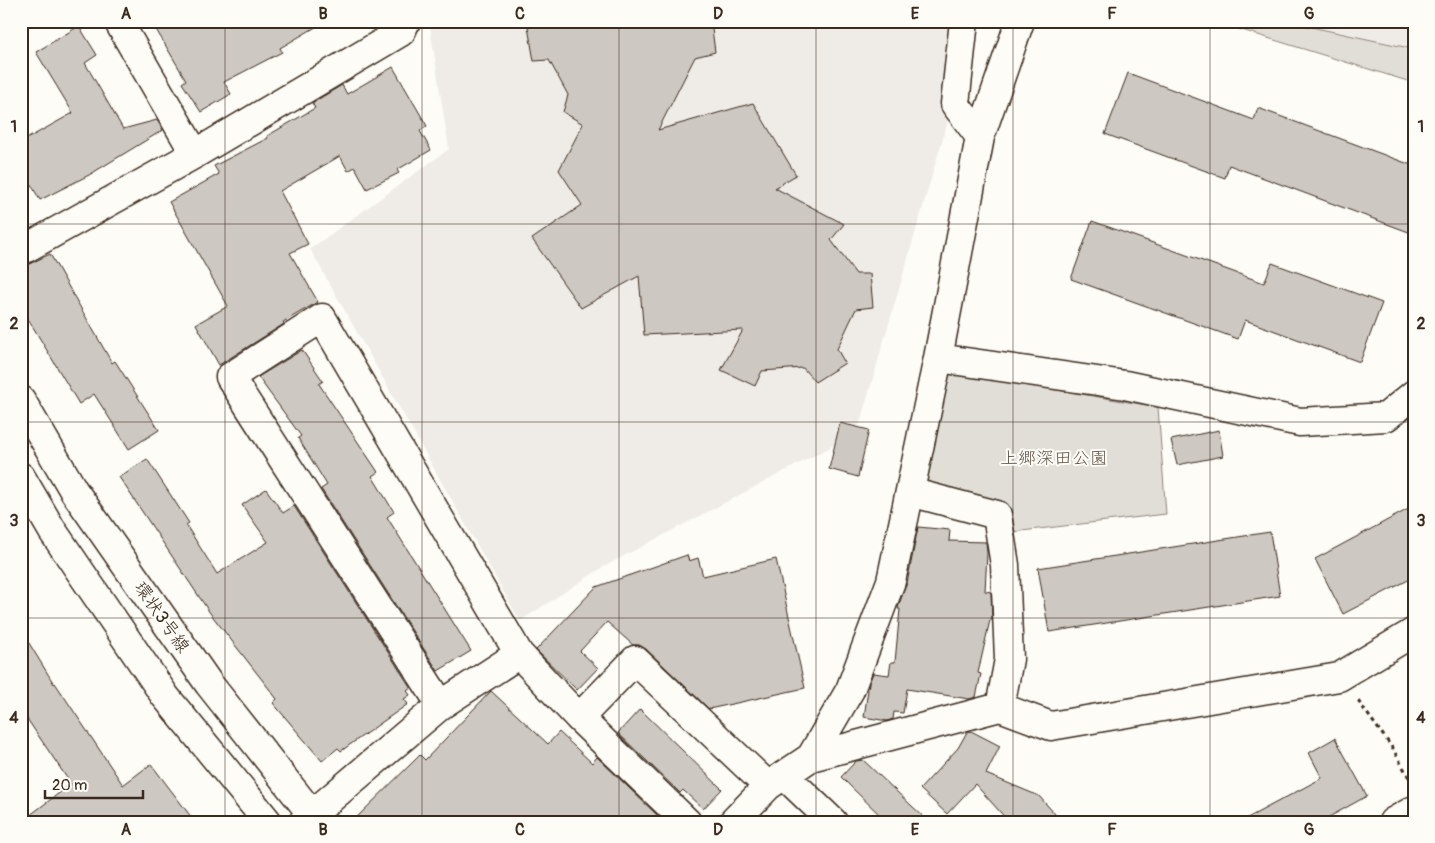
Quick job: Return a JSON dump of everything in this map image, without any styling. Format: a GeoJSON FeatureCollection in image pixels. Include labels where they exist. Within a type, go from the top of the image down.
{"type":"FeatureCollection","features":[{"type":"Feature","properties":{"kind":"street"},"geometry":{"type":"LineString","coordinates":[[118,21],[195,154]]}},
{"type":"Feature","properties":{"kind":"street"},"geometry":{"type":"LineString","coordinates":[[21,251],[195,154],[401,32],[406,21]]}},
{"type":"Feature","properties":{"kind":"street"},"geometry":{"type":"LineString","coordinates":[[964,21],[955,104],[980,137]]}},
{"type":"Feature","properties":{"kind":"street"},"geometry":{"type":"LineString","coordinates":[[811,756],[850,690],[891,581],[938,358],[980,137],[1020,21]]}},
{"type":"Feature","properties":{"kind":"street"},"geometry":{"type":"LineString","coordinates":[[441,705],[230,377],[322,318],[519,654],[580,718],[687,822]]}},
{"type":"Feature","properties":{"kind":"street"},"geometry":{"type":"LineString","coordinates":[[938,358],[1125,385],[1300,422],[1386,417],[1414,394]]}},
{"type":"Feature","properties":{"kind":"street","name":"環状3号線"},"geometry":{"type":"LineString","coordinates":[[21,400],[74,491],[204,676],[311,819]]}},
{"type":"Feature","properties":{"kind":"street"},"geometry":{"type":"LineString","coordinates":[[21,477],[52,530],[165,696],[268,822]]}},
{"type":"Feature","properties":{"kind":"street"},"geometry":{"type":"LineString","coordinates":[[910,492],[997,515],[1005,565],[1009,658],[1000,707]]}},
{"type":"Feature","properties":{"kind":"street"},"geometry":{"type":"LineString","coordinates":[[733,822],[776,780],[811,756],[1000,707],[1051,726],[1339,677],[1414,632]]}},
{"type":"Feature","properties":{"kind":"street"},"geometry":{"type":"LineString","coordinates":[[311,819],[441,705],[519,654]]}},
{"type":"Feature","properties":{"kind":"street"},"geometry":{"type":"LineString","coordinates":[[580,718],[635,660],[776,780],[832,822]]}},
{"type":"Feature","properties":{"kind":"street"},"geometry":{"type":"LineString","coordinates":[[1393,822],[1414,810]]}},
{"type":"Feature","properties":{"kind":"path"},"geometry":{"type":"LineString","coordinates":[[1339,677],[1391,746],[1414,785]]}},
{"type":"Feature","properties":{"kind":"shaded area"},"geometry":{"type":"Polygon","coordinates":[[[429,21],[977,21],[857,433],[603,567],[520,621],[310,249],[449,149],[429,21]]]}},
{"type":"Feature","properties":{"kind":"shaded area"},"geometry":{"type":"Polygon","coordinates":[[[1283,21],[1414,21],[1414,49],[1283,21]]]}},
{"type":"Feature","properties":{"kind":"green space"},"geometry":{"type":"Polygon","coordinates":[[[1234,21],[1283,21],[1414,49],[1414,83],[1232,27],[1234,21]]]}},
{"type":"Feature","properties":{"kind":"green space","name":"上郷深田公園"},"geometry":{"type":"Polygon","coordinates":[[[950,372],[1158,407],[1166,514],[1013,532],[925,484],[950,372]]]}},
{"type":"Feature","properties":{"kind":"building"},"geometry":{"type":"Polygon","coordinates":[[[151,21],[326,21],[280,48],[282,52],[224,82],[231,94],[201,112],[182,83],[186,80],[151,21]]]}},
{"type":"Feature","properties":{"kind":"building"},"geometry":{"type":"Polygon","coordinates":[[[552,21],[711,21],[715,52],[695,57],[658,130],[753,103],[796,175],[775,188],[844,224],[831,240],[856,274],[870,274],[873,307],[856,309],[837,349],[845,363],[815,382],[803,368],[762,371],[755,386],[721,370],[743,330],[644,335],[639,276],[581,308],[532,239],[582,205],[559,170],[583,124],[563,112],[568,95],[549,60],[534,61],[528,27],[552,21]]]}},
{"type":"Feature","properties":{"kind":"building"},"geometry":{"type":"Polygon","coordinates":[[[79,26],[97,55],[85,63],[123,129],[157,120],[163,130],[89,175],[40,200],[21,167],[21,142],[73,113],[36,52],[79,26]]]}},
{"type":"Feature","properties":{"kind":"building"},"geometry":{"type":"Polygon","coordinates":[[[393,67],[427,126],[420,131],[431,150],[397,170],[399,173],[367,189],[355,167],[348,171],[340,156],[280,191],[308,244],[290,253],[318,302],[283,322],[284,324],[219,365],[196,324],[228,306],[169,202],[219,174],[214,166],[268,138],[267,136],[315,108],[312,103],[342,85],[347,94],[393,67]]]}},
{"type":"Feature","properties":{"kind":"building"},"geometry":{"type":"Polygon","coordinates":[[[1128,73],[1254,120],[1258,108],[1414,166],[1414,234],[1229,165],[1225,178],[1105,134],[1128,73]]]}},
{"type":"Feature","properties":{"kind":"building"},"geometry":{"type":"Polygon","coordinates":[[[1092,221],[1264,283],[1272,263],[1382,303],[1360,362],[1245,320],[1238,339],[1071,279],[1092,221]]]}},
{"type":"Feature","properties":{"kind":"building"},"geometry":{"type":"Polygon","coordinates":[[[50,254],[112,363],[115,361],[159,430],[129,449],[94,394],[79,404],[21,307],[21,268],[50,254]]]}},
{"type":"Feature","properties":{"kind":"building"},"geometry":{"type":"Polygon","coordinates":[[[302,350],[323,381],[319,384],[378,472],[372,476],[394,512],[387,517],[471,651],[438,671],[321,489],[327,485],[298,438],[301,436],[258,377],[302,350]]]}},
{"type":"Feature","properties":{"kind":"building"},"geometry":{"type":"Polygon","coordinates":[[[840,423],[869,430],[858,477],[829,469],[840,423]]]}},
{"type":"Feature","properties":{"kind":"building"},"geometry":{"type":"Polygon","coordinates":[[[1219,430],[1223,456],[1177,465],[1171,440],[1219,430]]]}},
{"type":"Feature","properties":{"kind":"building"},"geometry":{"type":"Polygon","coordinates":[[[147,459],[189,523],[186,525],[217,574],[268,542],[242,505],[266,489],[283,513],[294,506],[411,688],[407,691],[410,695],[404,699],[408,704],[341,751],[338,748],[322,761],[273,703],[277,699],[210,613],[119,477],[147,459]]]}},
{"type":"Feature","properties":{"kind":"building"},"geometry":{"type":"Polygon","coordinates":[[[1414,506],[1414,577],[1343,614],[1315,559],[1414,506]]]}},
{"type":"Feature","properties":{"kind":"building"},"geometry":{"type":"Polygon","coordinates":[[[918,527],[950,530],[949,541],[986,542],[985,591],[991,592],[992,620],[990,620],[978,673],[981,674],[976,697],[969,699],[907,689],[903,713],[894,712],[893,719],[887,721],[864,717],[869,683],[873,673],[889,675],[891,662],[895,662],[900,609],[898,609],[907,583],[918,527]]]}},
{"type":"Feature","properties":{"kind":"building"},"geometry":{"type":"Polygon","coordinates":[[[1270,532],[1280,596],[1049,632],[1038,568],[1270,532]]]}},
{"type":"Feature","properties":{"kind":"building"},"geometry":{"type":"Polygon","coordinates":[[[687,555],[689,561],[698,558],[703,576],[776,559],[805,688],[709,709],[646,649],[639,645],[633,645],[607,622],[580,651],[598,668],[577,690],[536,650],[596,587],[687,555]]]}},
{"type":"Feature","properties":{"kind":"building"},"geometry":{"type":"Polygon","coordinates":[[[21,630],[54,684],[123,785],[151,764],[195,822],[21,822],[71,784],[21,710],[21,630]]]}},
{"type":"Feature","properties":{"kind":"building"},"geometry":{"type":"Polygon","coordinates":[[[491,691],[548,744],[559,732],[592,763],[597,757],[658,816],[652,822],[352,822],[420,755],[425,760],[491,691]]]}},
{"type":"Feature","properties":{"kind":"building"},"geometry":{"type":"Polygon","coordinates":[[[640,709],[722,789],[703,809],[683,790],[680,793],[618,733],[640,709]]]}},
{"type":"Feature","properties":{"kind":"building"},"geometry":{"type":"Polygon","coordinates":[[[971,731],[1000,746],[986,774],[1039,796],[1062,822],[1009,822],[975,784],[947,814],[920,789],[958,748],[967,732],[971,731]]]}},
{"type":"Feature","properties":{"kind":"building"},"geometry":{"type":"Polygon","coordinates":[[[1335,738],[1367,796],[1320,822],[1240,822],[1322,778],[1309,753],[1335,738]]]}},
{"type":"Feature","properties":{"kind":"building"},"geometry":{"type":"Polygon","coordinates":[[[863,760],[929,822],[887,822],[841,777],[856,761],[863,760]]]}}]}
